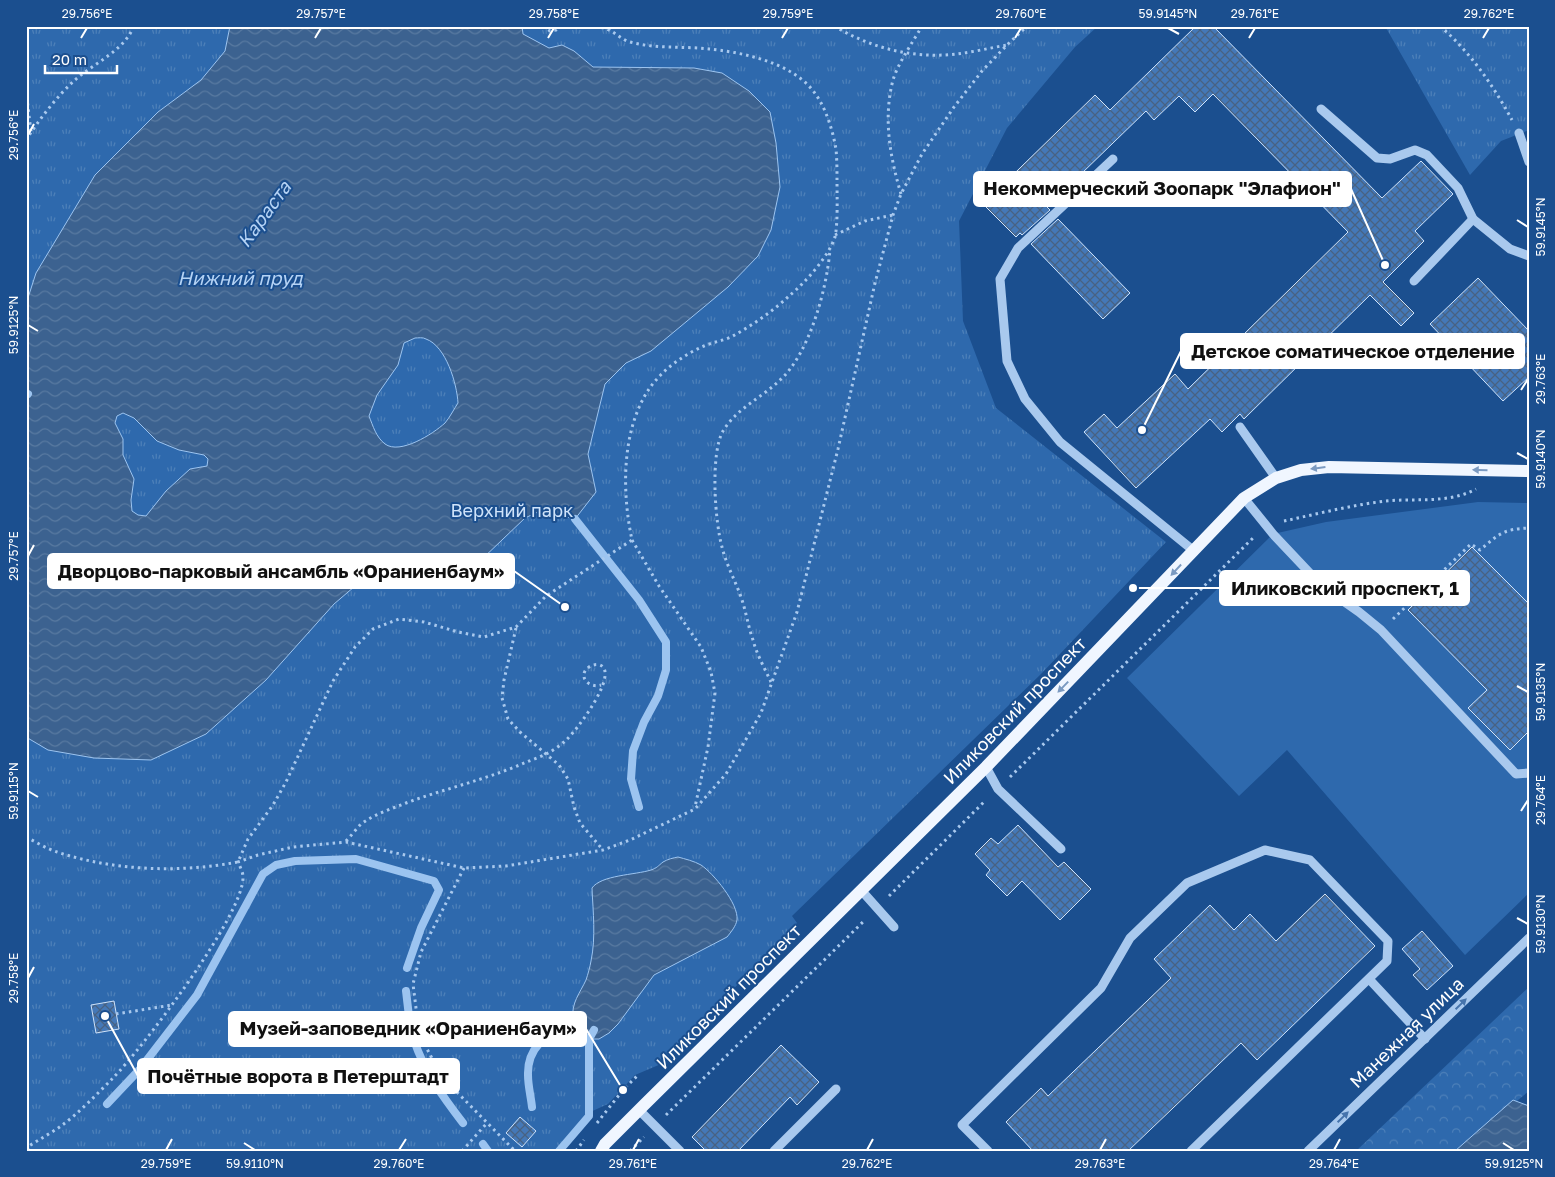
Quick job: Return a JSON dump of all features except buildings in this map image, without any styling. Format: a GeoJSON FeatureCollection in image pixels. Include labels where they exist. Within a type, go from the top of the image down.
{"type":"FeatureCollection","features":[{"type":"Feature","properties":{"kind":"main road","name":"Иликовский проспект"},"geometry":{"type":"LineString","coordinates":[[601,1151],[605,1144],[639,1110],[986,767],[1244,498],[1276,478],[1301,470],[1329,467],[1529,470]]}},
{"type":"Feature","properties":{"kind":"street"},"geometry":{"type":"LineString","coordinates":[[1321,109],[1377,158],[1390,159],[1415,150],[1427,155],[1458,188],[1473,219],[1510,249],[1529,256]]}},
{"type":"Feature","properties":{"kind":"street"},"geometry":{"type":"LineString","coordinates":[[1520,133],[1529,162]]}},
{"type":"Feature","properties":{"kind":"street"},"geometry":{"type":"LineString","coordinates":[[1114,159],[1018,248],[1000,279],[1007,361],[1025,399],[1060,442],[1194,551]]}},
{"type":"Feature","properties":{"kind":"street"},"geometry":{"type":"LineString","coordinates":[[1414,281],[1473,219]]}},
{"type":"Feature","properties":{"kind":"street"},"geometry":{"type":"LineString","coordinates":[[1240,427],[1276,478]]}},
{"type":"Feature","properties":{"kind":"street"},"geometry":{"type":"LineString","coordinates":[[1244,498],[1265,526],[1322,586],[1381,630],[1516,774],[1529,773]]}},
{"type":"Feature","properties":{"kind":"street"},"geometry":{"type":"LineString","coordinates":[[986,767],[998,789],[1061,849]]}},
{"type":"Feature","properties":{"kind":"street"},"geometry":{"type":"LineString","coordinates":[[988,1151],[962,1125],[1101,988],[1130,938],[1187,883],[1265,850],[1310,860],[1388,941],[1387,961],[1191,1151]]}},
{"type":"Feature","properties":{"kind":"street"},"geometry":{"type":"LineString","coordinates":[[862,890],[894,927]]}},
{"type":"Feature","properties":{"kind":"street","name":"Манежная улица"},"geometry":{"type":"LineString","coordinates":[[1308,1151],[1529,938]]}},
{"type":"Feature","properties":{"kind":"street"},"geometry":{"type":"LineString","coordinates":[[1369,979],[1425,1039]]}},
{"type":"Feature","properties":{"kind":"street"},"geometry":{"type":"LineString","coordinates":[[774,1151],[836,1089]]}},
{"type":"Feature","properties":{"kind":"street"},"geometry":{"type":"LineString","coordinates":[[639,1110],[680,1151]]}},
{"type":"Feature","properties":{"kind":"path"},"geometry":{"type":"LineString","coordinates":[[26,140],[74,81],[118,48],[131,33],[134,26]]}},
{"type":"Feature","properties":{"kind":"path"},"geometry":{"type":"LineString","coordinates":[[543,26],[550,31],[556,30],[560,26]]}},
{"type":"Feature","properties":{"kind":"path"},"geometry":{"type":"LineString","coordinates":[[590,26],[608,29],[628,42],[745,54],[785,68],[807,84],[818,98],[828,117],[836,150],[835,235],[830,249],[829,267],[813,324],[798,360],[781,380],[737,413],[723,432],[717,450],[716,502],[722,547],[742,598],[753,642],[771,683]]}},
{"type":"Feature","properties":{"kind":"path"},"geometry":{"type":"LineString","coordinates":[[608,29],[616,26]]}},
{"type":"Feature","properties":{"kind":"path"},"geometry":{"type":"LineString","coordinates":[[834,26],[866,43],[919,55],[956,54],[1006,45]]}},
{"type":"Feature","properties":{"kind":"path"},"geometry":{"type":"LineString","coordinates":[[901,194],[889,145],[889,111],[894,79],[922,26]]}},
{"type":"Feature","properties":{"kind":"path"},"geometry":{"type":"LineString","coordinates":[[26,837],[55,852],[91,861],[136,868],[208,868],[293,847],[346,842],[464,868],[506,866],[603,850],[630,840],[695,809],[726,774],[761,713],[797,612],[893,215],[901,194],[922,154],[954,107],[982,71],[1027,26]]}},
{"type":"Feature","properties":{"kind":"path"},"geometry":{"type":"LineString","coordinates":[[1440,26],[1460,44],[1498,94],[1520,133]]}},
{"type":"Feature","properties":{"kind":"path"},"geometry":{"type":"LineString","coordinates":[[26,90],[31,132]]}},
{"type":"Feature","properties":{"kind":"path"},"geometry":{"type":"LineString","coordinates":[[835,235],[865,221],[893,215]]}},
{"type":"Feature","properties":{"kind":"path"},"geometry":{"type":"LineString","coordinates":[[695,809],[708,747],[714,702],[711,672],[701,647],[659,586],[632,540],[627,516],[626,466],[629,444],[636,417],[647,392],[664,372],[682,358],[705,346],[730,337],[762,318],[790,296],[830,249]]}},
{"type":"Feature","properties":{"kind":"path"},"geometry":{"type":"LineString","coordinates":[[630,1151],[1265,526],[1314,514],[1384,502],[1448,499],[1467,494],[1483,486]]}},
{"type":"Feature","properties":{"kind":"path"},"geometry":{"type":"LineString","coordinates":[[1381,630],[1471,544],[1480,550],[1497,535],[1509,529],[1529,528]]}},
{"type":"Feature","properties":{"kind":"path"},"geometry":{"type":"LineString","coordinates":[[28,1151],[28,1146],[63,1125],[113,1078],[148,1038],[194,974],[226,922],[238,895],[243,877],[238,862],[248,839],[272,806],[286,782],[333,681],[355,646],[373,629],[398,620],[424,622],[484,637],[516,627],[546,596],[632,540]]}},
{"type":"Feature","properties":{"kind":"path"},"geometry":{"type":"LineString","coordinates":[[516,627],[504,680],[502,698],[508,719],[520,732],[559,765],[568,779],[574,807],[580,823],[603,850]]}},
{"type":"Feature","properties":{"kind":"path"},"geometry":{"type":"LineString","coordinates":[[346,842],[360,825],[380,813],[432,794],[494,776],[547,754],[566,741],[599,695],[601,685],[606,680],[606,675],[604,668],[593,664],[584,673],[584,679],[596,687],[601,685]]}},
{"type":"Feature","properties":{"kind":"path"},"geometry":{"type":"LineString","coordinates":[[464,868],[422,952],[413,984],[419,1024],[426,1047],[442,1077],[515,1151]]}},
{"type":"Feature","properties":{"kind":"path"},"geometry":{"type":"LineString","coordinates":[[116,1014],[172,1005]]}},
{"type":"Feature","properties":{"kind":"path"},"geometry":{"type":"LineString","coordinates":[[593,1128],[623,1090],[639,1074]]}},
{"type":"Feature","properties":{"kind":"path"},"geometry":{"type":"LineString","coordinates":[[462,1151],[487,1123]]}},
{"type":"Feature","properties":{"kind":"path"},"geometry":{"type":"LineString","coordinates":[[576,1151],[588,1136]]}},
{"type":"Feature","properties":{"kind":"green space","name":"Верхний парк"},"geometry":{"type":"Polygon","coordinates":[[[26,26],[1098,26],[1075,47],[1007,128],[959,221],[963,321],[996,408],[1166,542],[1042,673],[792,916],[797,923],[661,1064],[635,1075],[608,1104],[588,1113],[555,1151],[26,1151],[26,26]]]}},
{"type":"Feature","properties":{"kind":"green space"},"geometry":{"type":"Polygon","coordinates":[[[1385,26],[1529,26],[1529,130],[1501,141],[1470,175],[1385,26]]]}},
{"type":"Feature","properties":{"kind":"green space"},"geometry":{"type":"Polygon","coordinates":[[[1478,502],[1529,503],[1529,893],[1465,955],[1287,750],[1239,796],[1127,678],[1273,534],[1326,522],[1478,502]]]}},
{"type":"Feature","properties":{"kind":"green space"},"geometry":{"type":"Polygon","coordinates":[[[1529,987],[1529,1091],[1456,1151],[1356,1151],[1529,987]]]}},
{"type":"Feature","properties":{"kind":"water","name":"Нижний пруд"},"geometry":{"type":"Polygon","coordinates":[[[230,26],[522,26],[523,34],[549,48],[562,45],[574,51],[593,67],[694,68],[722,73],[749,91],[770,112],[776,143],[780,187],[771,230],[758,256],[728,287],[651,351],[626,363],[605,384],[588,454],[596,492],[575,519],[540,511],[525,518],[480,561],[460,571],[415,570],[368,575],[334,604],[266,680],[206,734],[151,760],[94,758],[48,750],[26,737],[26,404],[28,394],[26,304],[36,273],[95,175],[158,112],[201,80],[225,51],[230,26]],[[415,338],[404,343],[398,365],[377,395],[369,416],[379,438],[391,447],[399,447],[416,442],[433,432],[445,423],[458,403],[453,376],[445,357],[433,343],[423,338],[415,338]],[[123,413],[117,416],[115,423],[123,439],[123,455],[134,479],[131,500],[132,511],[138,515],[146,516],[166,491],[190,469],[207,466],[208,459],[204,455],[179,450],[157,441],[134,418],[123,413]]]}},
{"type":"Feature","properties":{"kind":"water"},"geometry":{"type":"Polygon","coordinates":[[[678,857],[701,865],[712,875],[734,906],[737,913],[736,924],[727,937],[654,975],[618,1024],[609,1033],[599,1039],[589,1039],[575,1025],[573,1008],[587,978],[593,952],[592,888],[603,880],[651,870],[665,861],[678,857]]]}},
{"type":"Feature","properties":{"kind":"water"},"geometry":{"type":"Polygon","coordinates":[[[1513,1100],[1529,1106],[1529,1151],[1455,1151],[1513,1100]]]}},
{"type":"Feature","properties":{"kind":"waterway"},"geometry":{"type":"LineString","coordinates":[[575,519],[639,600],[666,642],[666,670],[658,696],[644,722],[633,751],[631,779],[639,807]]}},
{"type":"Feature","properties":{"kind":"waterway"},"geometry":{"type":"LineString","coordinates":[[107,1104],[140,1069],[197,995],[263,874],[276,865],[295,861],[356,859],[434,881],[439,890],[421,928],[407,968]]}},
{"type":"Feature","properties":{"kind":"waterway"},"geometry":{"type":"LineString","coordinates":[[406,991],[411,1028],[418,1051],[435,1083],[463,1123]]}},
{"type":"Feature","properties":{"kind":"waterway"},"geometry":{"type":"LineString","coordinates":[[532,1107],[528,1083],[531,1055],[548,1035],[573,1020]]}},
{"type":"Feature","properties":{"kind":"waterway"},"geometry":{"type":"LineString","coordinates":[[559,1151],[589,1116],[589,1039],[594,1030]]}},
{"type":"Feature","properties":{"kind":"waterway"},"geometry":{"type":"LineString","coordinates":[[483,1144],[488,1151]]}},
{"type":"Feature","properties":{"kind":"place","name":"Некоммерческий Зоопарк \"Элафион\""},"geometry":{"type":"Point","coordinates":[1385,265]}},
{"type":"Feature","properties":{"kind":"place","name":"Детское соматическое отделение"},"geometry":{"type":"Point","coordinates":[1142,430]}},
{"type":"Feature","properties":{"kind":"place","name":"Иликовский проспект, 1"},"geometry":{"type":"Point","coordinates":[1133,588]}},
{"type":"Feature","properties":{"kind":"place","name":"Дворцово-парковый ансамбль «Ораниенбаум»"},"geometry":{"type":"Point","coordinates":[565,607]}},
{"type":"Feature","properties":{"kind":"place","name":"Почётные ворота в Петерштадт"},"geometry":{"type":"Point","coordinates":[105,1016]}},
{"type":"Feature","properties":{"kind":"place","name":"Музей-заповедник «Ораниенбаум»"},"geometry":{"type":"Point","coordinates":[623,1090]}},
{"type":"Feature","properties":{"kind":"water label","name":"Караста"},"geometry":{"type":"Point","coordinates":[264,214]}}]}
